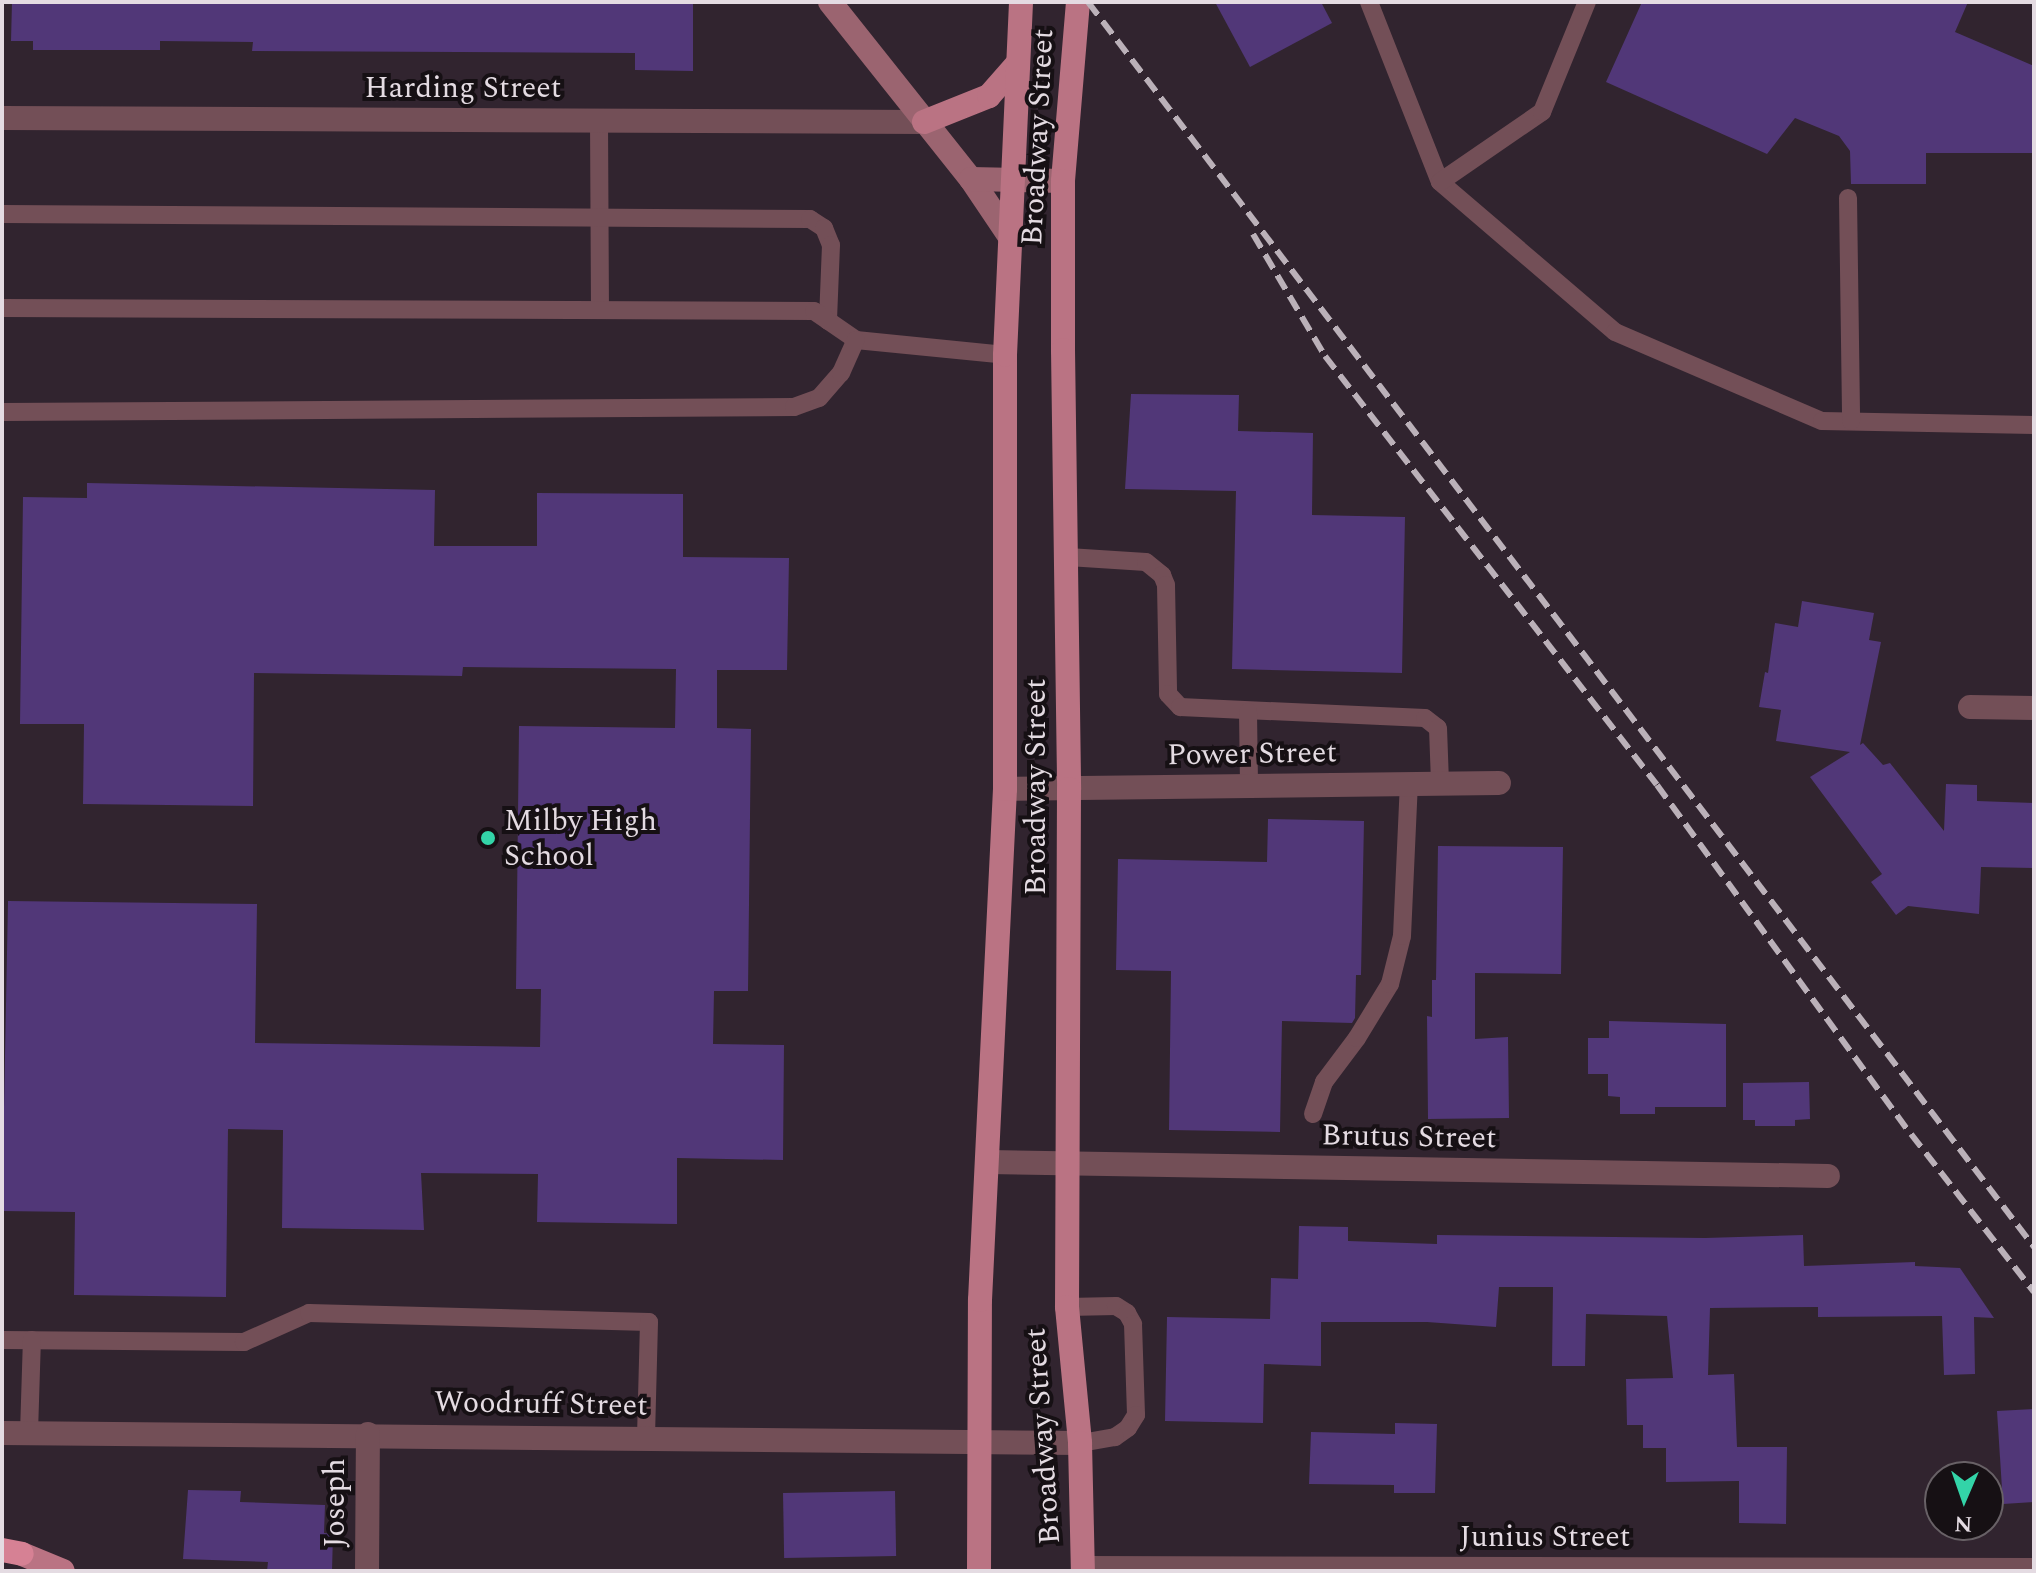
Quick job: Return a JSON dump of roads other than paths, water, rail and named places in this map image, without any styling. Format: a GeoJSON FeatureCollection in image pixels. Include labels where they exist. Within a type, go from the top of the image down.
{"type":"FeatureCollection","features":[{"type":"Feature","properties":{"kind":"main road"},"geometry":{"type":"LineString","coordinates":[[830,2],[971,179],[1010,237]]}},
{"type":"Feature","properties":{"kind":"main road","name":"Broadway Street"},"geometry":{"type":"LineString","coordinates":[[979,1571],[980,1300],[1005,789],[1005,355],[1021,2]]}},
{"type":"Feature","properties":{"kind":"main road","name":"Broadway Street"},"geometry":{"type":"LineString","coordinates":[[1078,2],[1063,181],[1069,789],[1067,1307],[1080,1443],[1083,1570]]}},
{"type":"Feature","properties":{"kind":"main road"},"geometry":{"type":"LineString","coordinates":[[924,122],[989,96],[1017,64]]}},
{"type":"Feature","properties":{"kind":"main road"},"geometry":{"type":"LineString","coordinates":[[971,179],[1063,181]]}},
{"type":"Feature","properties":{"kind":"main road"},"geometry":{"type":"LineString","coordinates":[[9,1550],[63,1571]]}},
{"type":"Feature","properties":{"kind":"street","name":"Harding Street"},"geometry":{"type":"LineString","coordinates":[[2,118],[924,122]]}},
{"type":"Feature","properties":{"kind":"street"},"geometry":{"type":"LineString","coordinates":[[1970,707],[2034,708]]}},
{"type":"Feature","properties":{"kind":"street","name":"Power Street"},"geometry":{"type":"LineString","coordinates":[[1005,789],[1499,783]]}},
{"type":"Feature","properties":{"kind":"street","name":"Brutus Street"},"geometry":{"type":"LineString","coordinates":[[988,1162],[1828,1176]]}},
{"type":"Feature","properties":{"kind":"street","name":"Woodruff Street"},"geometry":{"type":"LineString","coordinates":[[2,1433],[1080,1443]]}},
{"type":"Feature","properties":{"kind":"street","name":"Joseph"},"geometry":{"type":"LineString","coordinates":[[367,1571],[368,1434]]}},
{"type":"Feature","properties":{"kind":"street","name":"Junius Street"},"geometry":{"type":"LineString","coordinates":[[1083,1570],[2034,1570]]}},
{"type":"Feature","properties":{"kind":"lane"},"geometry":{"type":"LineString","coordinates":[[1369,2],[1440,182],[1615,332],[1822,421],[2034,425]]}},
{"type":"Feature","properties":{"kind":"lane"},"geometry":{"type":"LineString","coordinates":[[1440,182],[1542,112],[1587,2]]}},
{"type":"Feature","properties":{"kind":"lane"},"geometry":{"type":"LineString","coordinates":[[599,121],[600,310]]}},
{"type":"Feature","properties":{"kind":"lane"},"geometry":{"type":"LineString","coordinates":[[1848,198],[1851,421]]}},
{"type":"Feature","properties":{"kind":"lane"},"geometry":{"type":"LineString","coordinates":[[2,214],[810,219],[824,228],[831,245],[828,321]]}},
{"type":"Feature","properties":{"kind":"lane"},"geometry":{"type":"LineString","coordinates":[[2,308],[505,307],[814,311],[856,340],[1005,355]]}},
{"type":"Feature","properties":{"kind":"lane"},"geometry":{"type":"LineString","coordinates":[[2,412],[794,407],[819,398],[841,373],[856,340]]}},
{"type":"Feature","properties":{"kind":"lane"},"geometry":{"type":"LineString","coordinates":[[1068,557],[1146,562],[1154,566],[1166,585],[1168,694],[1180,707],[1190,711],[1425,718],[1438,728],[1440,783]]}},
{"type":"Feature","properties":{"kind":"lane"},"geometry":{"type":"LineString","coordinates":[[1248,712],[1249,786]]}},
{"type":"Feature","properties":{"kind":"lane"},"geometry":{"type":"LineString","coordinates":[[1313,1114],[1324,1082],[1357,1038],[1390,984],[1402,936],[1409,784]]}},
{"type":"Feature","properties":{"kind":"lane"},"geometry":{"type":"LineString","coordinates":[[1067,1307],[1116,1306],[1133,1324],[1136,1415],[1128,1428],[1115,1437],[1080,1443]]}},
{"type":"Feature","properties":{"kind":"lane"},"geometry":{"type":"LineString","coordinates":[[2,1340],[244,1342],[309,1313],[649,1322],[646,1437]]}},
{"type":"Feature","properties":{"kind":"lane"},"geometry":{"type":"LineString","coordinates":[[29,1433],[32,1340]]}},
{"type":"Feature","properties":{"kind":"railway"},"geometry":{"type":"LineString","coordinates":[[1088,2],[2034,1247]]}},
{"type":"Feature","properties":{"kind":"railway"},"geometry":{"type":"LineString","coordinates":[[1253,234],[1325,356],[1657,785],[1911,1134],[2034,1292]]}},
{"type":"Feature","properties":{"kind":"place","name":"Milby High School"},"geometry":{"type":"Point","coordinates":[488,838]}}]}
